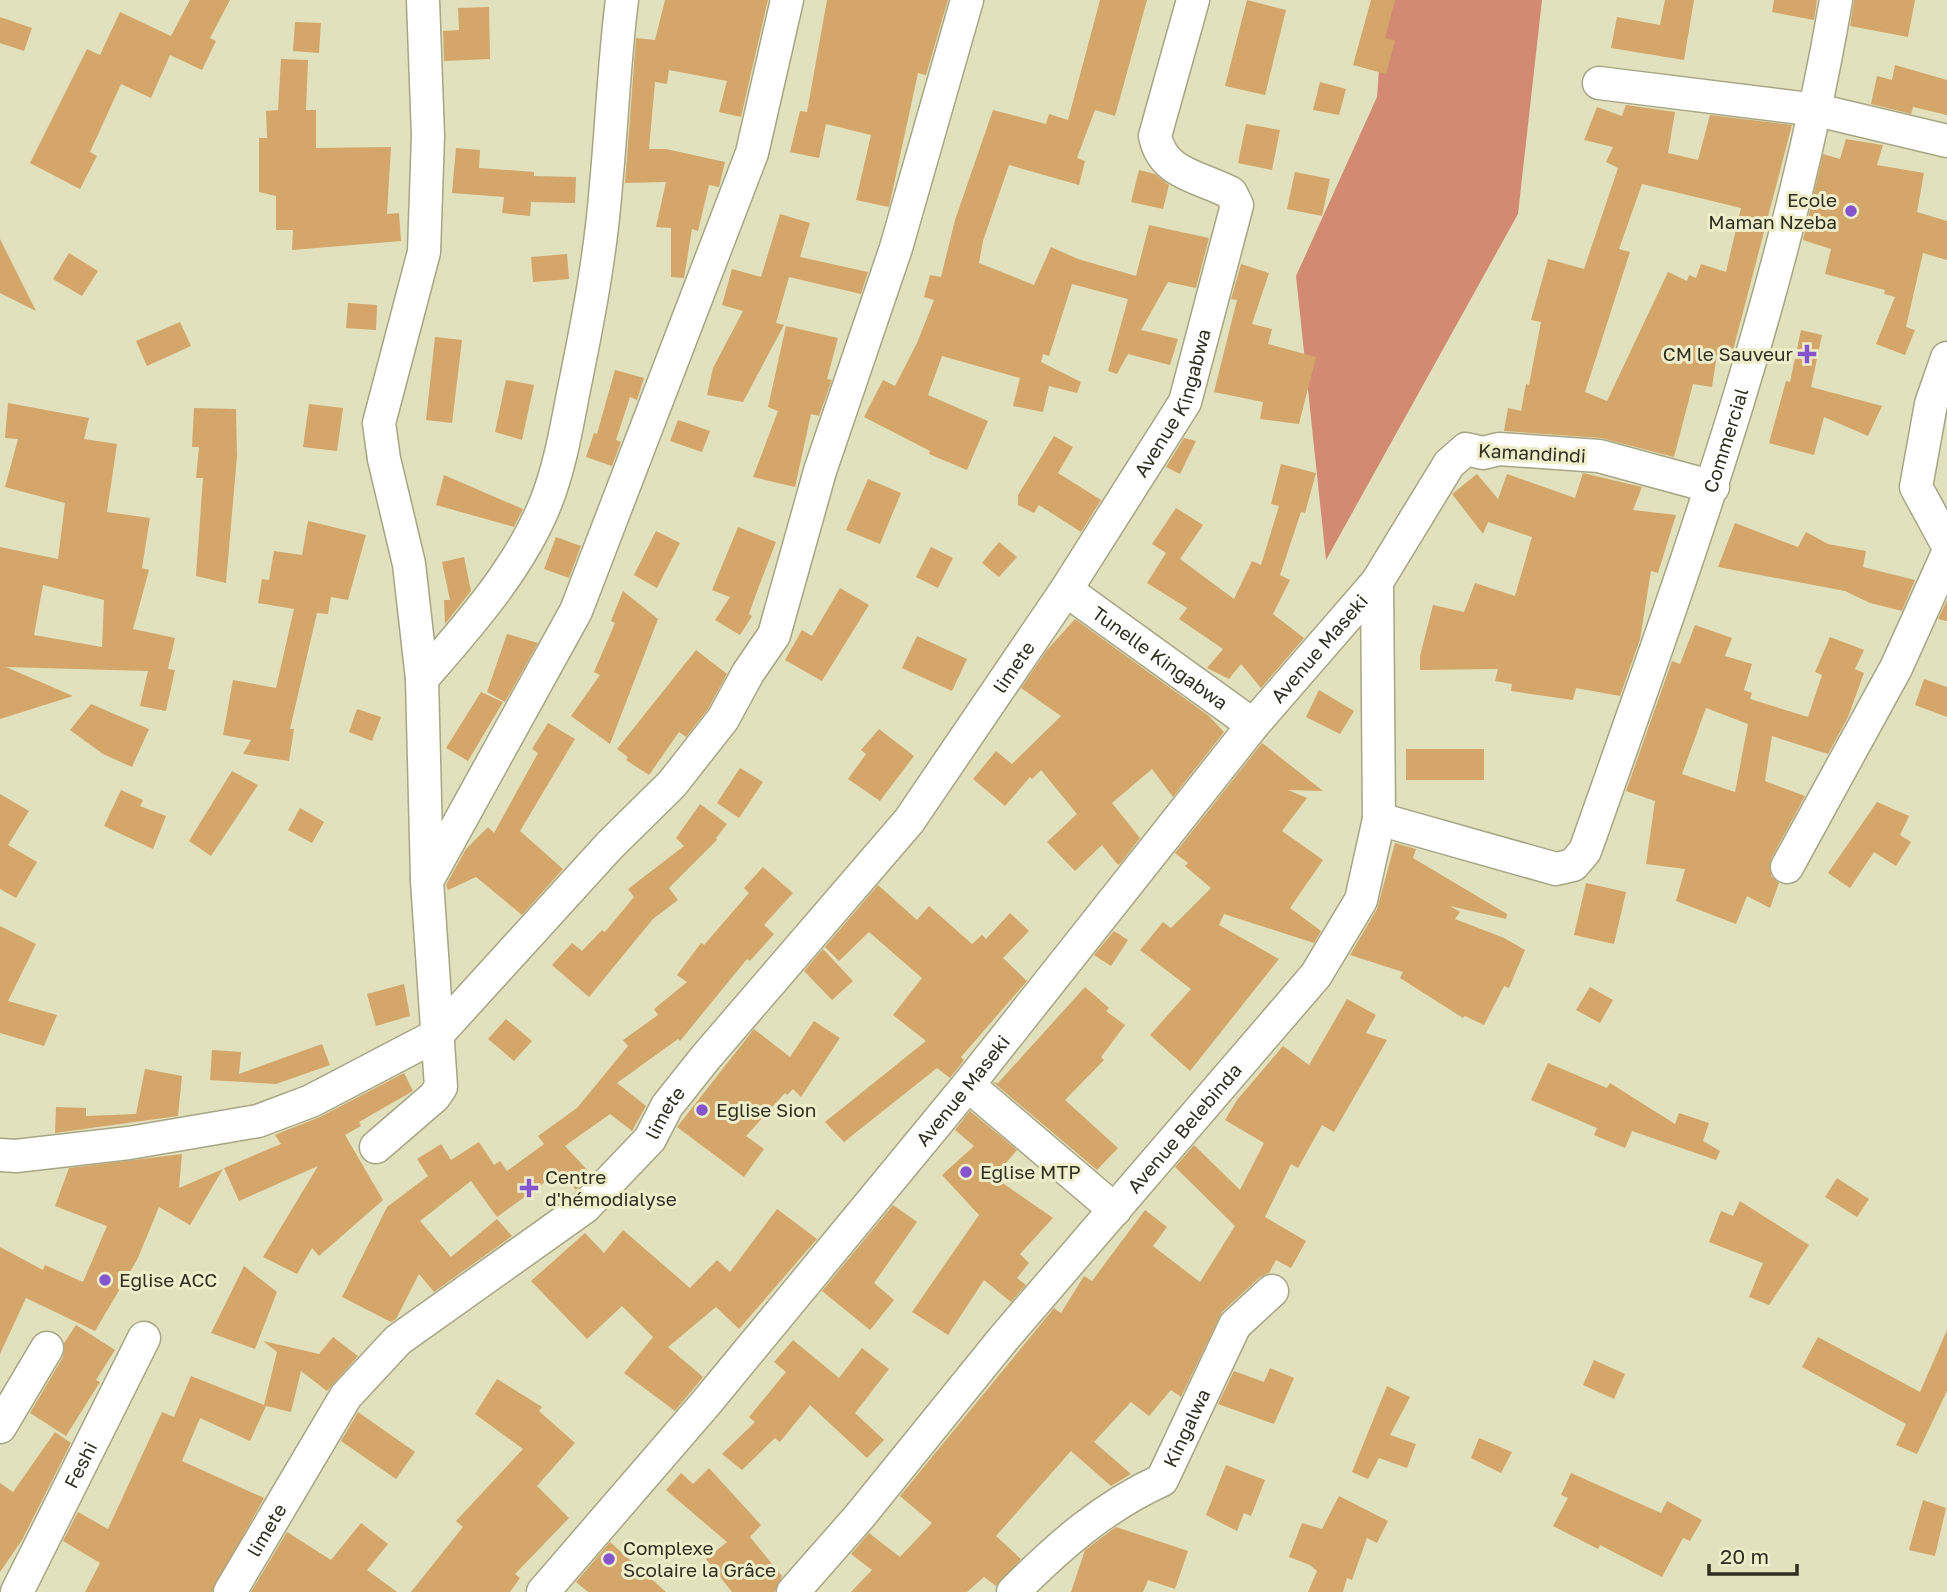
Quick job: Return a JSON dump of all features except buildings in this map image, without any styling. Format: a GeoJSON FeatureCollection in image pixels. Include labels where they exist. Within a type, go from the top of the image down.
{"type":"FeatureCollection","features":[{"type":"Feature","properties":{"kind":"street"},"geometry":{"type":"LineString","coordinates":[[376,1147],[442,1087],[427,881],[422,679],[409,564],[384,459],[379,424],[424,252],[428,136],[423,0]]}},
{"type":"Feature","properties":{"kind":"street"},"geometry":{"type":"LineString","coordinates":[[422,679],[466,628],[513,563],[547,502],[593,298],[606,185],[612,79],[622,0]]}},
{"type":"Feature","properties":{"kind":"street"},"geometry":{"type":"LineString","coordinates":[[427,881],[576,611],[752,153],[787,0]]}},
{"type":"Feature","properties":{"kind":"street"},"geometry":{"type":"LineString","coordinates":[[0,1156],[129,1143],[258,1121],[311,1101],[437,1035],[610,845],[672,784],[723,719],[748,673],[774,635],[820,471],[897,248],[967,0]]}},
{"type":"Feature","properties":{"kind":"street","name":"Avenue Kingabwa"},"geometry":{"type":"LineString","coordinates":[[1066,590],[1185,402],[1237,212],[1236,198],[1226,190],[1168,164],[1158,153],[1155,136],[1193,0]]}},
{"type":"Feature","properties":{"kind":"street","name":"Commercial"},"geometry":{"type":"LineString","coordinates":[[1379,819],[1556,869],[1573,865],[1585,851],[1713,487],[1751,362],[1818,110],[1836,0]]}},
{"type":"Feature","properties":{"kind":"street"},"geometry":{"type":"LineString","coordinates":[[1599,83],[1818,110],[1947,141]]}},
{"type":"Feature","properties":{"kind":"street"},"geometry":{"type":"LineString","coordinates":[[1947,358],[1931,404],[1916,487],[1947,544]]}},
{"type":"Feature","properties":{"kind":"street","name":"Kamandindi"},"geometry":{"type":"LineString","coordinates":[[1377,582],[1449,464],[1466,449],[1483,453],[1499,449],[1599,456],[1713,487]]}},
{"type":"Feature","properties":{"kind":"street"},"geometry":{"type":"LineString","coordinates":[[1787,867],[1896,668],[1947,555]]}},
{"type":"Feature","properties":{"kind":"street","name":"Avenue Maseki"},"geometry":{"type":"LineString","coordinates":[[543,1592],[706,1403],[968,1085],[1253,725],[1377,582]]}},
{"type":"Feature","properties":{"kind":"street","name":"Avenue Belebinda"},"geometry":{"type":"LineString","coordinates":[[793,1592],[1316,975],[1361,900],[1379,819],[1377,582]]}},
{"type":"Feature","properties":{"kind":"street","name":"Tunelle Kingabwa"},"geometry":{"type":"LineString","coordinates":[[1066,590],[1253,725]]}},
{"type":"Feature","properties":{"kind":"street","name":"limete"},"geometry":{"type":"LineString","coordinates":[[230,1592],[346,1396],[370,1367],[398,1340],[585,1207],[650,1139],[667,1106],[706,1057],[909,821],[1066,590]]}},
{"type":"Feature","properties":{"kind":"street"},"geometry":{"type":"LineString","coordinates":[[968,1085],[1115,1210]]}},
{"type":"Feature","properties":{"kind":"street","name":"Kingalwa"},"geometry":{"type":"LineString","coordinates":[[1013,1592],[1061,1544],[1096,1516],[1126,1497],[1163,1480],[1235,1325],[1272,1291]]}},
{"type":"Feature","properties":{"kind":"street","name":"Feshi"},"geometry":{"type":"LineString","coordinates":[[17,1592],[144,1338]]}},
{"type":"Feature","properties":{"kind":"street"},"geometry":{"type":"LineString","coordinates":[[0,1427],[47,1348]]}},
{"type":"Feature","properties":{"kind":"shaded area"},"geometry":{"type":"Polygon","coordinates":[[[1384,0],[1542,0],[1518,214],[1326,560],[1296,276],[1377,97],[1384,0]]]}},
{"type":"Feature","properties":{"kind":"place","name":"Ecole Maman Nzeba"},"geometry":{"type":"Point","coordinates":[1851,211]}},
{"type":"Feature","properties":{"kind":"place","name":"CM le Sauveur"},"geometry":{"type":"Point","coordinates":[1807,354]}},
{"type":"Feature","properties":{"kind":"place","name":"Eglise Sion"},"geometry":{"type":"Point","coordinates":[702,1110]}},
{"type":"Feature","properties":{"kind":"place","name":"Eglise MTP"},"geometry":{"type":"Point","coordinates":[966,1172]}},
{"type":"Feature","properties":{"kind":"place","name":"Centre d'hémodialyse"},"geometry":{"type":"Point","coordinates":[529,1188]}},
{"type":"Feature","properties":{"kind":"place","name":"Eglise ACC"},"geometry":{"type":"Point","coordinates":[105,1280]}},
{"type":"Feature","properties":{"kind":"place","name":"Complexe Scolaire la Grâce"},"geometry":{"type":"Point","coordinates":[609,1559]}}]}
